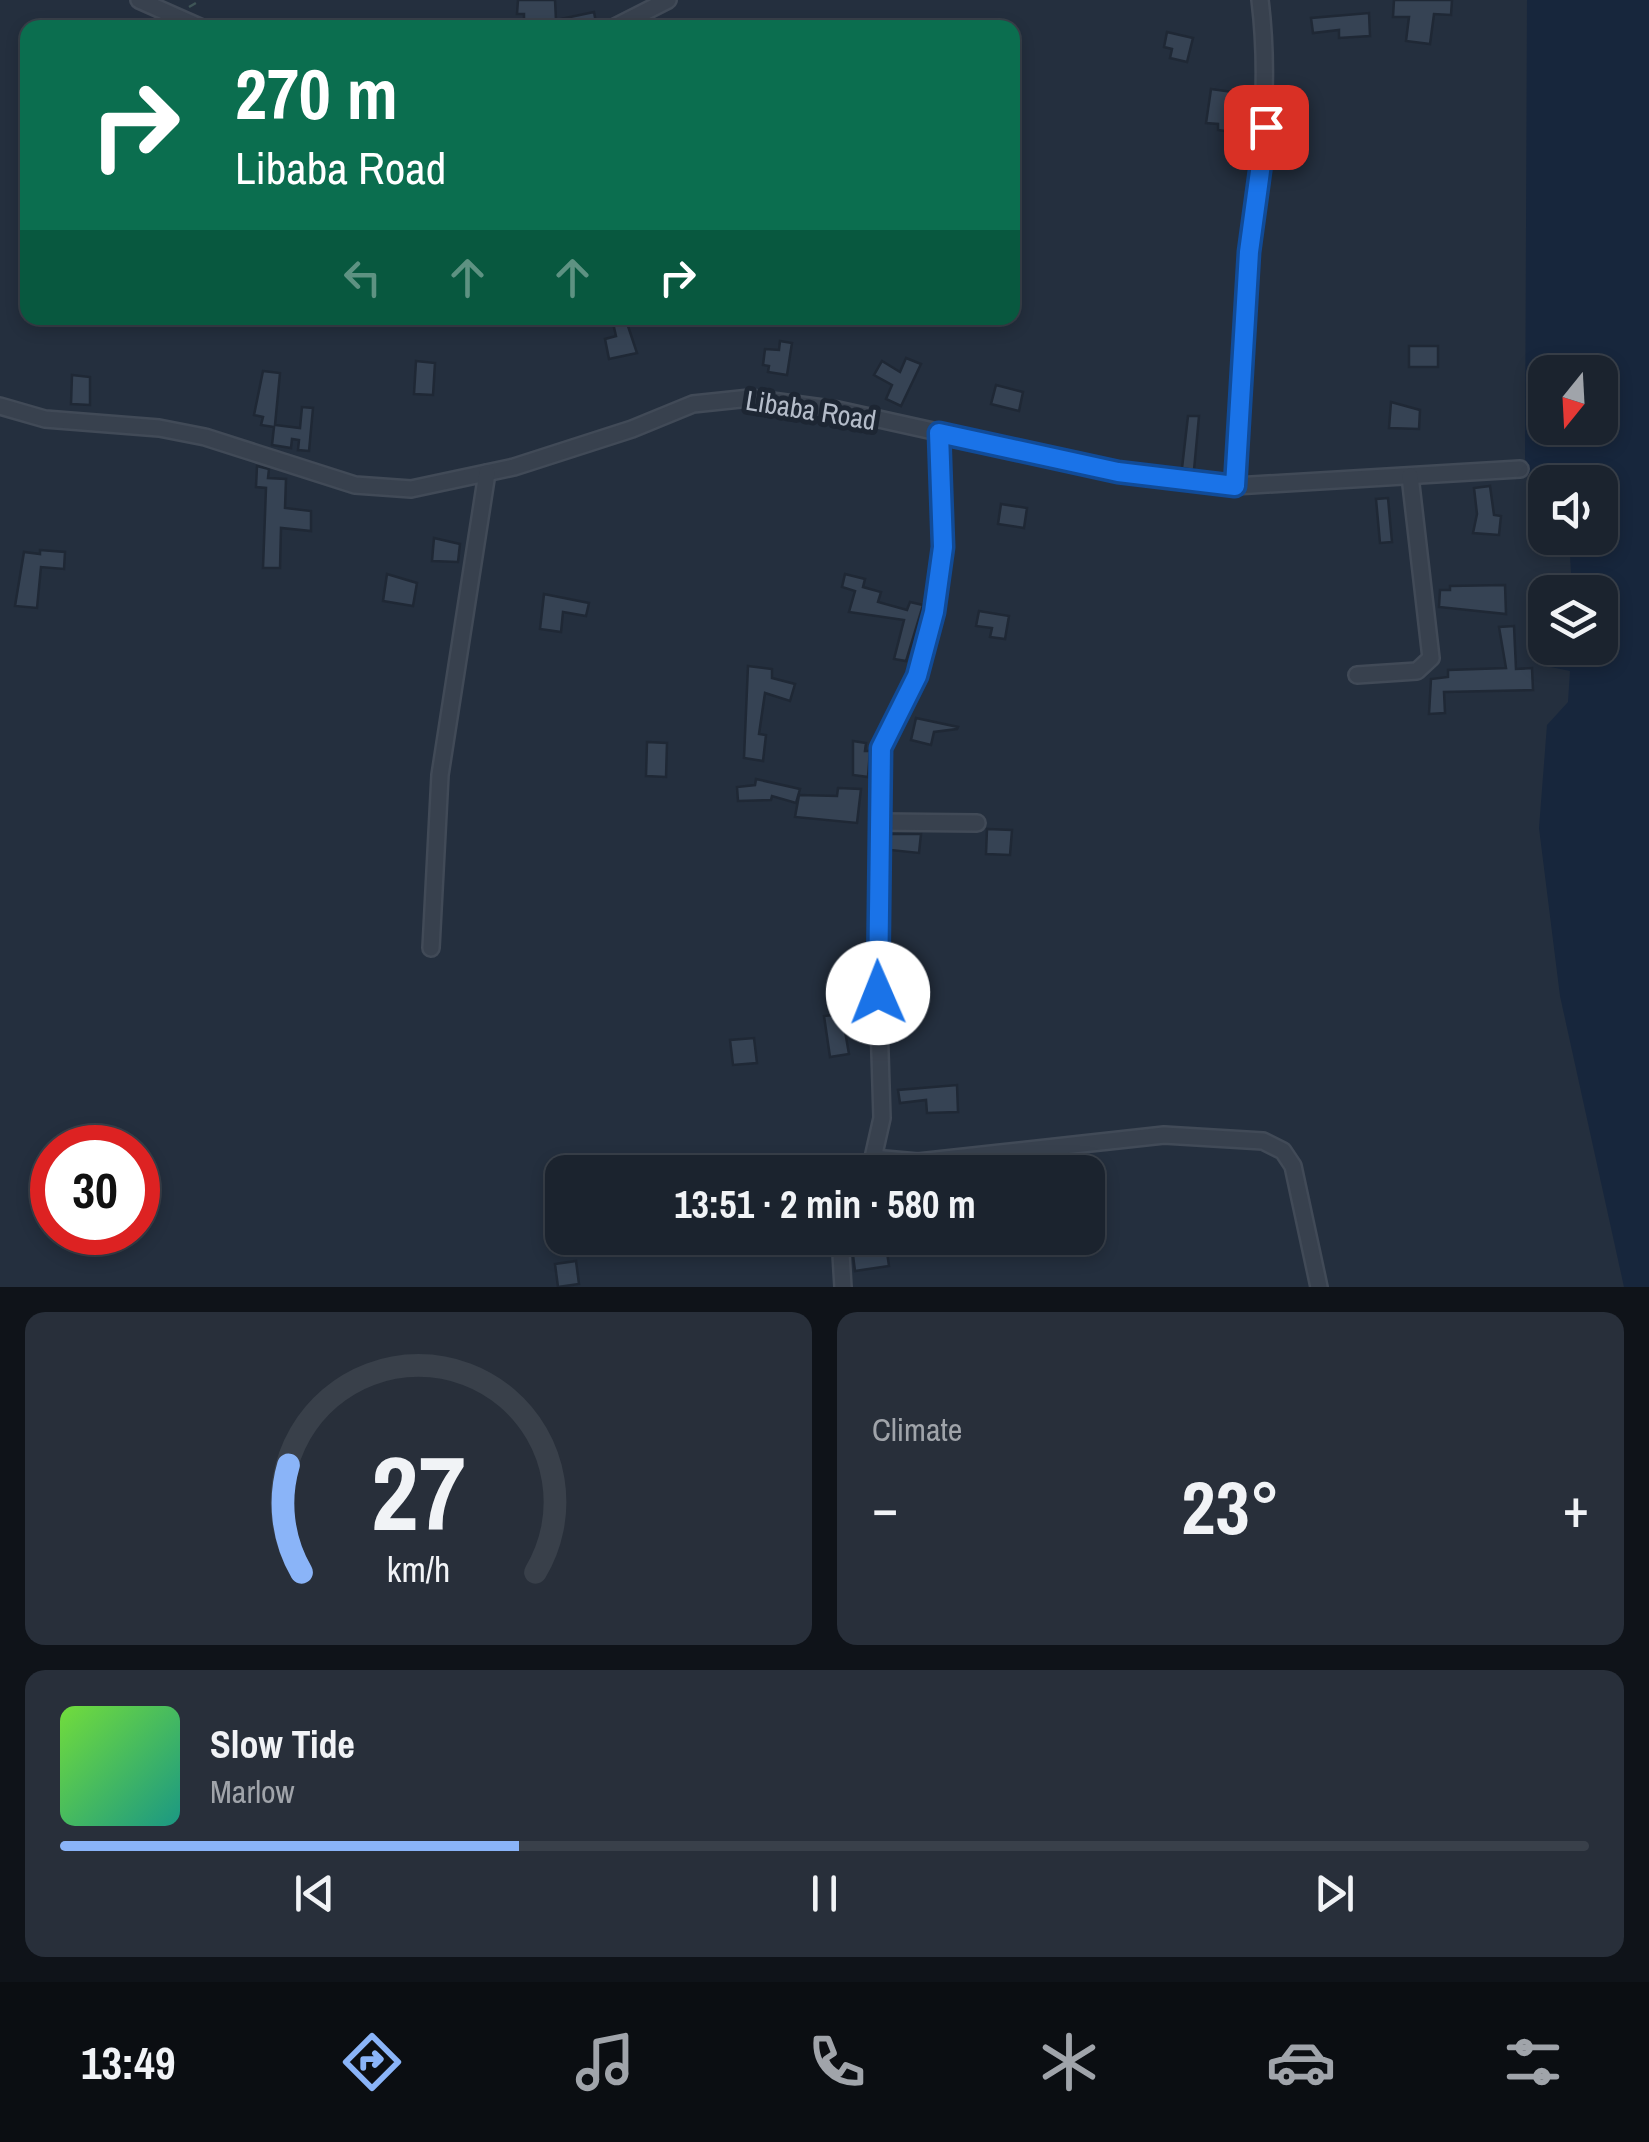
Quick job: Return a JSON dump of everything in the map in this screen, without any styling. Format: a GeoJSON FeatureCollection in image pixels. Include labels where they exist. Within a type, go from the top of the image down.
{"type":"FeatureCollection","features":[{"type":"Feature","properties":{"kind":"street"},"geometry":{"type":"LineString","coordinates":[[139,0],[184,20]]}},
{"type":"Feature","properties":{"kind":"street"},"geometry":{"type":"LineString","coordinates":[[629,20],[668,0]]}},
{"type":"Feature","properties":{"kind":"street"},"geometry":{"type":"LineString","coordinates":[[1235,486],[1249,252],[1266,127],[1267,54],[1260,0]]}},
{"type":"Feature","properties":{"kind":"street","name":"Libaba Road"},"geometry":{"type":"LineString","coordinates":[[0,406],[45,419],[159,428],[204,437],[355,486],[410,489],[487,474],[720,398],[750,398],[838,410],[1118,472],[1235,486],[1520,469]]}},
{"type":"Feature","properties":{"kind":"street"},"geometry":{"type":"LineString","coordinates":[[871,1155],[882,1118],[877,956],[881,748],[917,676],[934,612],[943,547],[939,433]]}},
{"type":"Feature","properties":{"kind":"street"},"geometry":{"type":"LineString","coordinates":[[431,948],[440,775],[487,474]]}},
{"type":"Feature","properties":{"kind":"street"},"geometry":{"type":"LineString","coordinates":[[1358,675],[1417,671],[1431,658],[1410,476]]}},
{"type":"Feature","properties":{"kind":"street"},"geometry":{"type":"LineString","coordinates":[[880,822],[977,823]]}},
{"type":"Feature","properties":{"kind":"street"},"geometry":{"type":"LineString","coordinates":[[976,1155],[1141,1135],[1263,1141],[1282,1151],[1292,1166],[1320,1287]]}},
{"type":"Feature","properties":{"kind":"street"},"geometry":{"type":"LineString","coordinates":[[841,1255],[843,1287]]}},
{"type":"Feature","properties":{"kind":"water"},"geometry":{"type":"Polygon","coordinates":[[[1527,0],[1649,0],[1649,1287],[1624,1287],[1560,996],[1539,828],[1547,725],[1568,702],[1570,671],[1541,665],[1618,665],[1618,575],[1571,575],[1570,555],[1618,555],[1618,465],[1528,465],[1528,470],[1527,0]]]}},
{"type":"Feature","properties":{"kind":"building"},"geometry":{"type":"Polygon","coordinates":[[[518,0],[555,0],[556,20],[524,20],[524,14],[517,14],[518,0]]]}},
{"type":"Feature","properties":{"kind":"building"},"geometry":{"type":"Polygon","coordinates":[[[1394,0],[1452,0],[1451,15],[1434,14],[1430,44],[1406,41],[1409,17],[1393,17],[1394,0]]]}},
{"type":"Feature","properties":{"kind":"building"},"geometry":{"type":"Polygon","coordinates":[[[594,12],[596,20],[556,20],[594,12]]]}},
{"type":"Feature","properties":{"kind":"building"},"geometry":{"type":"Polygon","coordinates":[[[1369,13],[1370,36],[1339,38],[1339,30],[1313,33],[1311,18],[1369,13]]]}},
{"type":"Feature","properties":{"kind":"building"},"geometry":{"type":"Polygon","coordinates":[[[1167,32],[1193,38],[1187,62],[1170,58],[1172,49],[1164,47],[1167,32]]]}},
{"type":"Feature","properties":{"kind":"building"},"geometry":{"type":"Polygon","coordinates":[[[1211,89],[1233,92],[1232,103],[1252,105],[1250,137],[1232,136],[1232,132],[1218,130],[1218,124],[1206,123],[1211,89]]]}},
{"type":"Feature","properties":{"kind":"building"},"geometry":{"type":"Polygon","coordinates":[[[613,325],[628,325],[637,353],[609,359],[605,339],[616,336],[613,325]]]}},
{"type":"Feature","properties":{"kind":"building"},"geometry":{"type":"Polygon","coordinates":[[[780,341],[792,343],[787,375],[768,372],[769,366],[763,365],[765,349],[779,350],[780,341]]]}},
{"type":"Feature","properties":{"kind":"building"},"geometry":{"type":"Polygon","coordinates":[[[1409,346],[1438,346],[1438,367],[1409,367],[1409,346]]]}},
{"type":"Feature","properties":{"kind":"building"},"geometry":{"type":"Polygon","coordinates":[[[906,358],[921,364],[901,406],[886,399],[892,385],[874,375],[882,361],[900,372],[906,358]]]}},
{"type":"Feature","properties":{"kind":"building"},"geometry":{"type":"Polygon","coordinates":[[[416,361],[435,363],[433,395],[414,394],[416,361]]]}},
{"type":"Feature","properties":{"kind":"building"},"geometry":{"type":"Polygon","coordinates":[[[263,371],[280,373],[275,425],[300,428],[302,407],[313,408],[309,451],[298,450],[299,440],[292,439],[291,448],[272,445],[274,427],[261,425],[263,417],[254,415],[263,371]]]}},
{"type":"Feature","properties":{"kind":"building"},"geometry":{"type":"Polygon","coordinates":[[[72,375],[90,377],[90,405],[71,404],[72,375]]]}},
{"type":"Feature","properties":{"kind":"building"},"geometry":{"type":"Polygon","coordinates":[[[996,385],[1023,392],[1019,411],[991,404],[996,385]]]}},
{"type":"Feature","properties":{"kind":"building"},"geometry":{"type":"Polygon","coordinates":[[[1391,402],[1420,410],[1419,429],[1389,428],[1391,402]]]}},
{"type":"Feature","properties":{"kind":"building"},"geometry":{"type":"Polygon","coordinates":[[[1188,416],[1199,416],[1194,470],[1182,468],[1188,416]]]}},
{"type":"Feature","properties":{"kind":"building"},"geometry":{"type":"Polygon","coordinates":[[[257,466],[269,469],[268,478],[286,479],[285,508],[311,511],[311,531],[281,528],[280,568],[263,568],[266,488],[256,487],[257,466]]]}},
{"type":"Feature","properties":{"kind":"building"},"geometry":{"type":"Polygon","coordinates":[[[1490,486],[1494,515],[1501,516],[1499,535],[1473,533],[1477,514],[1474,488],[1490,486]]]}},
{"type":"Feature","properties":{"kind":"building"},"geometry":{"type":"Polygon","coordinates":[[[1388,498],[1392,542],[1380,543],[1376,499],[1388,498]]]}},
{"type":"Feature","properties":{"kind":"building"},"geometry":{"type":"Polygon","coordinates":[[[1001,504],[1027,508],[1024,528],[998,524],[1001,504]]]}},
{"type":"Feature","properties":{"kind":"building"},"geometry":{"type":"Polygon","coordinates":[[[434,538],[460,544],[458,562],[432,561],[434,538]]]}},
{"type":"Feature","properties":{"kind":"building"},"geometry":{"type":"Polygon","coordinates":[[[40,550],[65,552],[64,569],[41,567],[37,608],[15,606],[24,552],[40,554],[40,550]]]}},
{"type":"Feature","properties":{"kind":"building"},"geometry":{"type":"Polygon","coordinates":[[[387,574],[417,583],[413,606],[383,601],[387,574]]]}},
{"type":"Feature","properties":{"kind":"building"},"geometry":{"type":"Polygon","coordinates":[[[845,574],[865,579],[863,587],[881,592],[878,602],[907,610],[910,602],[923,605],[906,661],[894,659],[904,620],[849,612],[855,591],[842,587],[845,574]]]}},
{"type":"Feature","properties":{"kind":"building"},"geometry":{"type":"Polygon","coordinates":[[[1505,585],[1506,614],[1439,607],[1440,590],[1450,590],[1450,586],[1505,585]]]}},
{"type":"Feature","properties":{"kind":"building"},"geometry":{"type":"Polygon","coordinates":[[[544,594],[589,603],[586,616],[563,612],[561,632],[540,629],[544,594]]]}},
{"type":"Feature","properties":{"kind":"building"},"geometry":{"type":"Polygon","coordinates":[[[979,611],[1009,616],[1005,639],[990,637],[992,628],[976,626],[979,611]]]}},
{"type":"Feature","properties":{"kind":"building"},"geometry":{"type":"Polygon","coordinates":[[[1514,626],[1516,669],[1532,668],[1533,690],[1444,692],[1445,713],[1429,714],[1431,679],[1448,677],[1448,670],[1506,668],[1499,627],[1514,626]]]}},
{"type":"Feature","properties":{"kind":"building"},"geometry":{"type":"Polygon","coordinates":[[[748,666],[772,669],[772,678],[795,684],[790,701],[765,693],[759,734],[766,735],[763,761],[744,758],[748,666]]]}},
{"type":"Feature","properties":{"kind":"building"},"geometry":{"type":"Polygon","coordinates":[[[916,718],[958,727],[934,732],[931,745],[911,740],[916,718]]]}},
{"type":"Feature","properties":{"kind":"building"},"geometry":{"type":"Polygon","coordinates":[[[853,741],[866,743],[865,751],[870,751],[868,777],[853,775],[853,741]]]}},
{"type":"Feature","properties":{"kind":"building"},"geometry":{"type":"Polygon","coordinates":[[[647,742],[667,743],[666,777],[646,776],[647,742]]]}},
{"type":"Feature","properties":{"kind":"building"},"geometry":{"type":"Polygon","coordinates":[[[756,779],[800,789],[796,803],[772,796],[771,800],[738,801],[737,787],[755,785],[756,779]]]}},
{"type":"Feature","properties":{"kind":"building"},"geometry":{"type":"Polygon","coordinates":[[[838,788],[861,789],[857,823],[795,817],[799,795],[837,796],[838,788]]]}},
{"type":"Feature","properties":{"kind":"building"},"geometry":{"type":"Polygon","coordinates":[[[987,829],[1012,830],[1010,855],[986,854],[987,829]]]}},
{"type":"Feature","properties":{"kind":"building"},"geometry":{"type":"Polygon","coordinates":[[[891,834],[921,834],[919,853],[890,850],[891,834]]]}},
{"type":"Feature","properties":{"kind":"building"},"geometry":{"type":"Polygon","coordinates":[[[842,1014],[849,1054],[830,1057],[824,1016],[842,1014]]]}},
{"type":"Feature","properties":{"kind":"building"},"geometry":{"type":"Polygon","coordinates":[[[754,1038],[757,1063],[733,1065],[730,1040],[754,1038]]]}},
{"type":"Feature","properties":{"kind":"building"},"geometry":{"type":"Polygon","coordinates":[[[957,1085],[958,1112],[927,1113],[926,1100],[900,1103],[898,1090],[957,1085]]]}},
{"type":"Feature","properties":{"kind":"building"},"geometry":{"type":"Polygon","coordinates":[[[853,1255],[887,1255],[889,1266],[855,1271],[853,1255]]]}},
{"type":"Feature","properties":{"kind":"building"},"geometry":{"type":"Polygon","coordinates":[[[576,1261],[579,1284],[558,1287],[555,1264],[576,1261]]]}},
{"type":"Feature","properties":{"kind":"route"},"geometry":{"type":"LineString","coordinates":[[878,993],[881,748],[889,724],[917,676],[934,612],[943,547],[939,433],[1118,472],[1235,486],[1249,252],[1266,127]]}}]}
